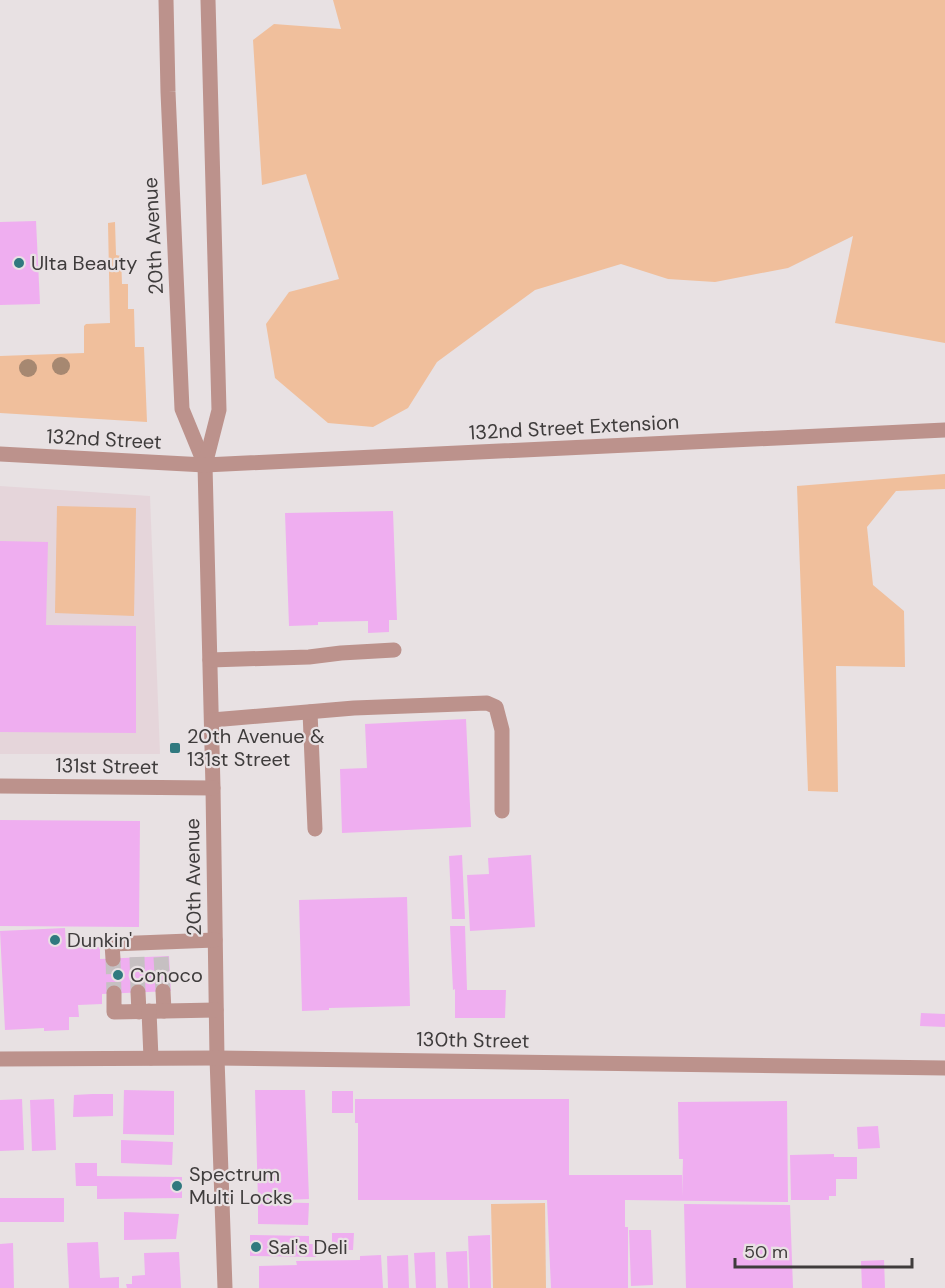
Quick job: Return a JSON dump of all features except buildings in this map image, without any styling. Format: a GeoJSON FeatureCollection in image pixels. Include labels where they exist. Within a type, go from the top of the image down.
{"type":"FeatureCollection","features":[{"type":"Feature","properties":{"kind":"street","name":"20th Avenue"},"geometry":{"type":"LineString","coordinates":[[166,0],[182,409],[205,465]]}},
{"type":"Feature","properties":{"kind":"street","name":"20th Avenue"},"geometry":{"type":"LineString","coordinates":[[208,0],[219,410],[205,465],[212,720],[217,1058],[225,1288]]}},
{"type":"Feature","properties":{"kind":"street","name":"132nd Street Extension"},"geometry":{"type":"LineString","coordinates":[[205,465],[945,430]]}},
{"type":"Feature","properties":{"kind":"street","name":"132nd Street"},"geometry":{"type":"LineString","coordinates":[[0,454],[205,465]]}},
{"type":"Feature","properties":{"kind":"street"},"geometry":{"type":"LineString","coordinates":[[210,660],[309,657],[394,650]]}},
{"type":"Feature","properties":{"kind":"street"},"geometry":{"type":"LineString","coordinates":[[212,720],[354,708],[487,703],[496,707],[502,730],[502,811]]}},
{"type":"Feature","properties":{"kind":"street"},"geometry":{"type":"LineString","coordinates":[[310,712],[315,829]]}},
{"type":"Feature","properties":{"kind":"street","name":"131st Street"},"geometry":{"type":"LineString","coordinates":[[0,786],[213,788]]}},
{"type":"Feature","properties":{"kind":"street"},"geometry":{"type":"LineString","coordinates":[[112,958],[112,944],[136,950],[161,949],[215,940]]}},
{"type":"Feature","properties":{"kind":"street"},"geometry":{"type":"LineString","coordinates":[[151,1058],[151,1011],[163,991]]}},
{"type":"Feature","properties":{"kind":"street"},"geometry":{"type":"LineString","coordinates":[[138,992],[151,1011]]}},
{"type":"Feature","properties":{"kind":"street"},"geometry":{"type":"LineString","coordinates":[[114,993],[114,1012],[216,1010]]}},
{"type":"Feature","properties":{"kind":"street","name":"130th Street"},"geometry":{"type":"LineString","coordinates":[[0,1059],[217,1058],[945,1068]]}},
{"type":"Feature","properties":{"kind":"shaded area"},"geometry":{"type":"Polygon","coordinates":[[[333,0],[945,0],[945,343],[835,323],[853,236],[788,268],[715,282],[668,279],[621,264],[535,290],[437,362],[408,408],[373,427],[328,423],[275,378],[266,324],[289,292],[339,279],[306,174],[262,185],[253,40],[274,24],[341,29],[333,0]]]}},
{"type":"Feature","properties":{"kind":"shaded area"},"geometry":{"type":"Polygon","coordinates":[[[115,222],[116,255],[121,256],[122,284],[128,284],[128,309],[134,309],[135,347],[144,347],[147,422],[0,413],[0,356],[84,353],[84,326],[110,323],[108,223],[115,222]]]}},
{"type":"Feature","properties":{"kind":"shaded area"},"geometry":{"type":"Polygon","coordinates":[[[945,474],[945,489],[896,491],[867,527],[873,585],[904,611],[905,667],[836,666],[838,792],[808,791],[797,486],[945,474]]]}},
{"type":"Feature","properties":{"kind":"shaded area"},"geometry":{"type":"Polygon","coordinates":[[[0,486],[150,496],[160,754],[0,754],[0,486]]]}},
{"type":"Feature","properties":{"kind":"shaded area"},"geometry":{"type":"Polygon","coordinates":[[[57,506],[136,508],[134,616],[55,613],[57,506]]]}},
{"type":"Feature","properties":{"kind":"shaded area"},"geometry":{"type":"Polygon","coordinates":[[[545,1203],[546,1288],[493,1288],[491,1204],[545,1203]]]}},
{"type":"Feature","properties":{"kind":"tunnel"},"geometry":{"type":"LineString","coordinates":[[137,957],[138,992]]}},
{"type":"Feature","properties":{"kind":"tunnel"},"geometry":{"type":"LineString","coordinates":[[161,957],[163,991]]}},
{"type":"Feature","properties":{"kind":"tunnel"},"geometry":{"type":"LineString","coordinates":[[113,959],[114,993]]}},
{"type":"Feature","properties":{"kind":"place","name":"Ulta Beauty"},"geometry":{"type":"Point","coordinates":[19,263]}},
{"type":"Feature","properties":{"kind":"place","name":"20th Avenue & 131st Street"},"geometry":{"type":"Point","coordinates":[175,748]}},
{"type":"Feature","properties":{"kind":"place","name":"Dunkin'"},"geometry":{"type":"Point","coordinates":[55,940]}},
{"type":"Feature","properties":{"kind":"place","name":"Conoco"},"geometry":{"type":"Point","coordinates":[118,975]}},
{"type":"Feature","properties":{"kind":"place","name":"Spectrum Multi Locks"},"geometry":{"type":"Point","coordinates":[177,1186]}},
{"type":"Feature","properties":{"kind":"place","name":"Sal's Deli"},"geometry":{"type":"Point","coordinates":[256,1247]}}]}
